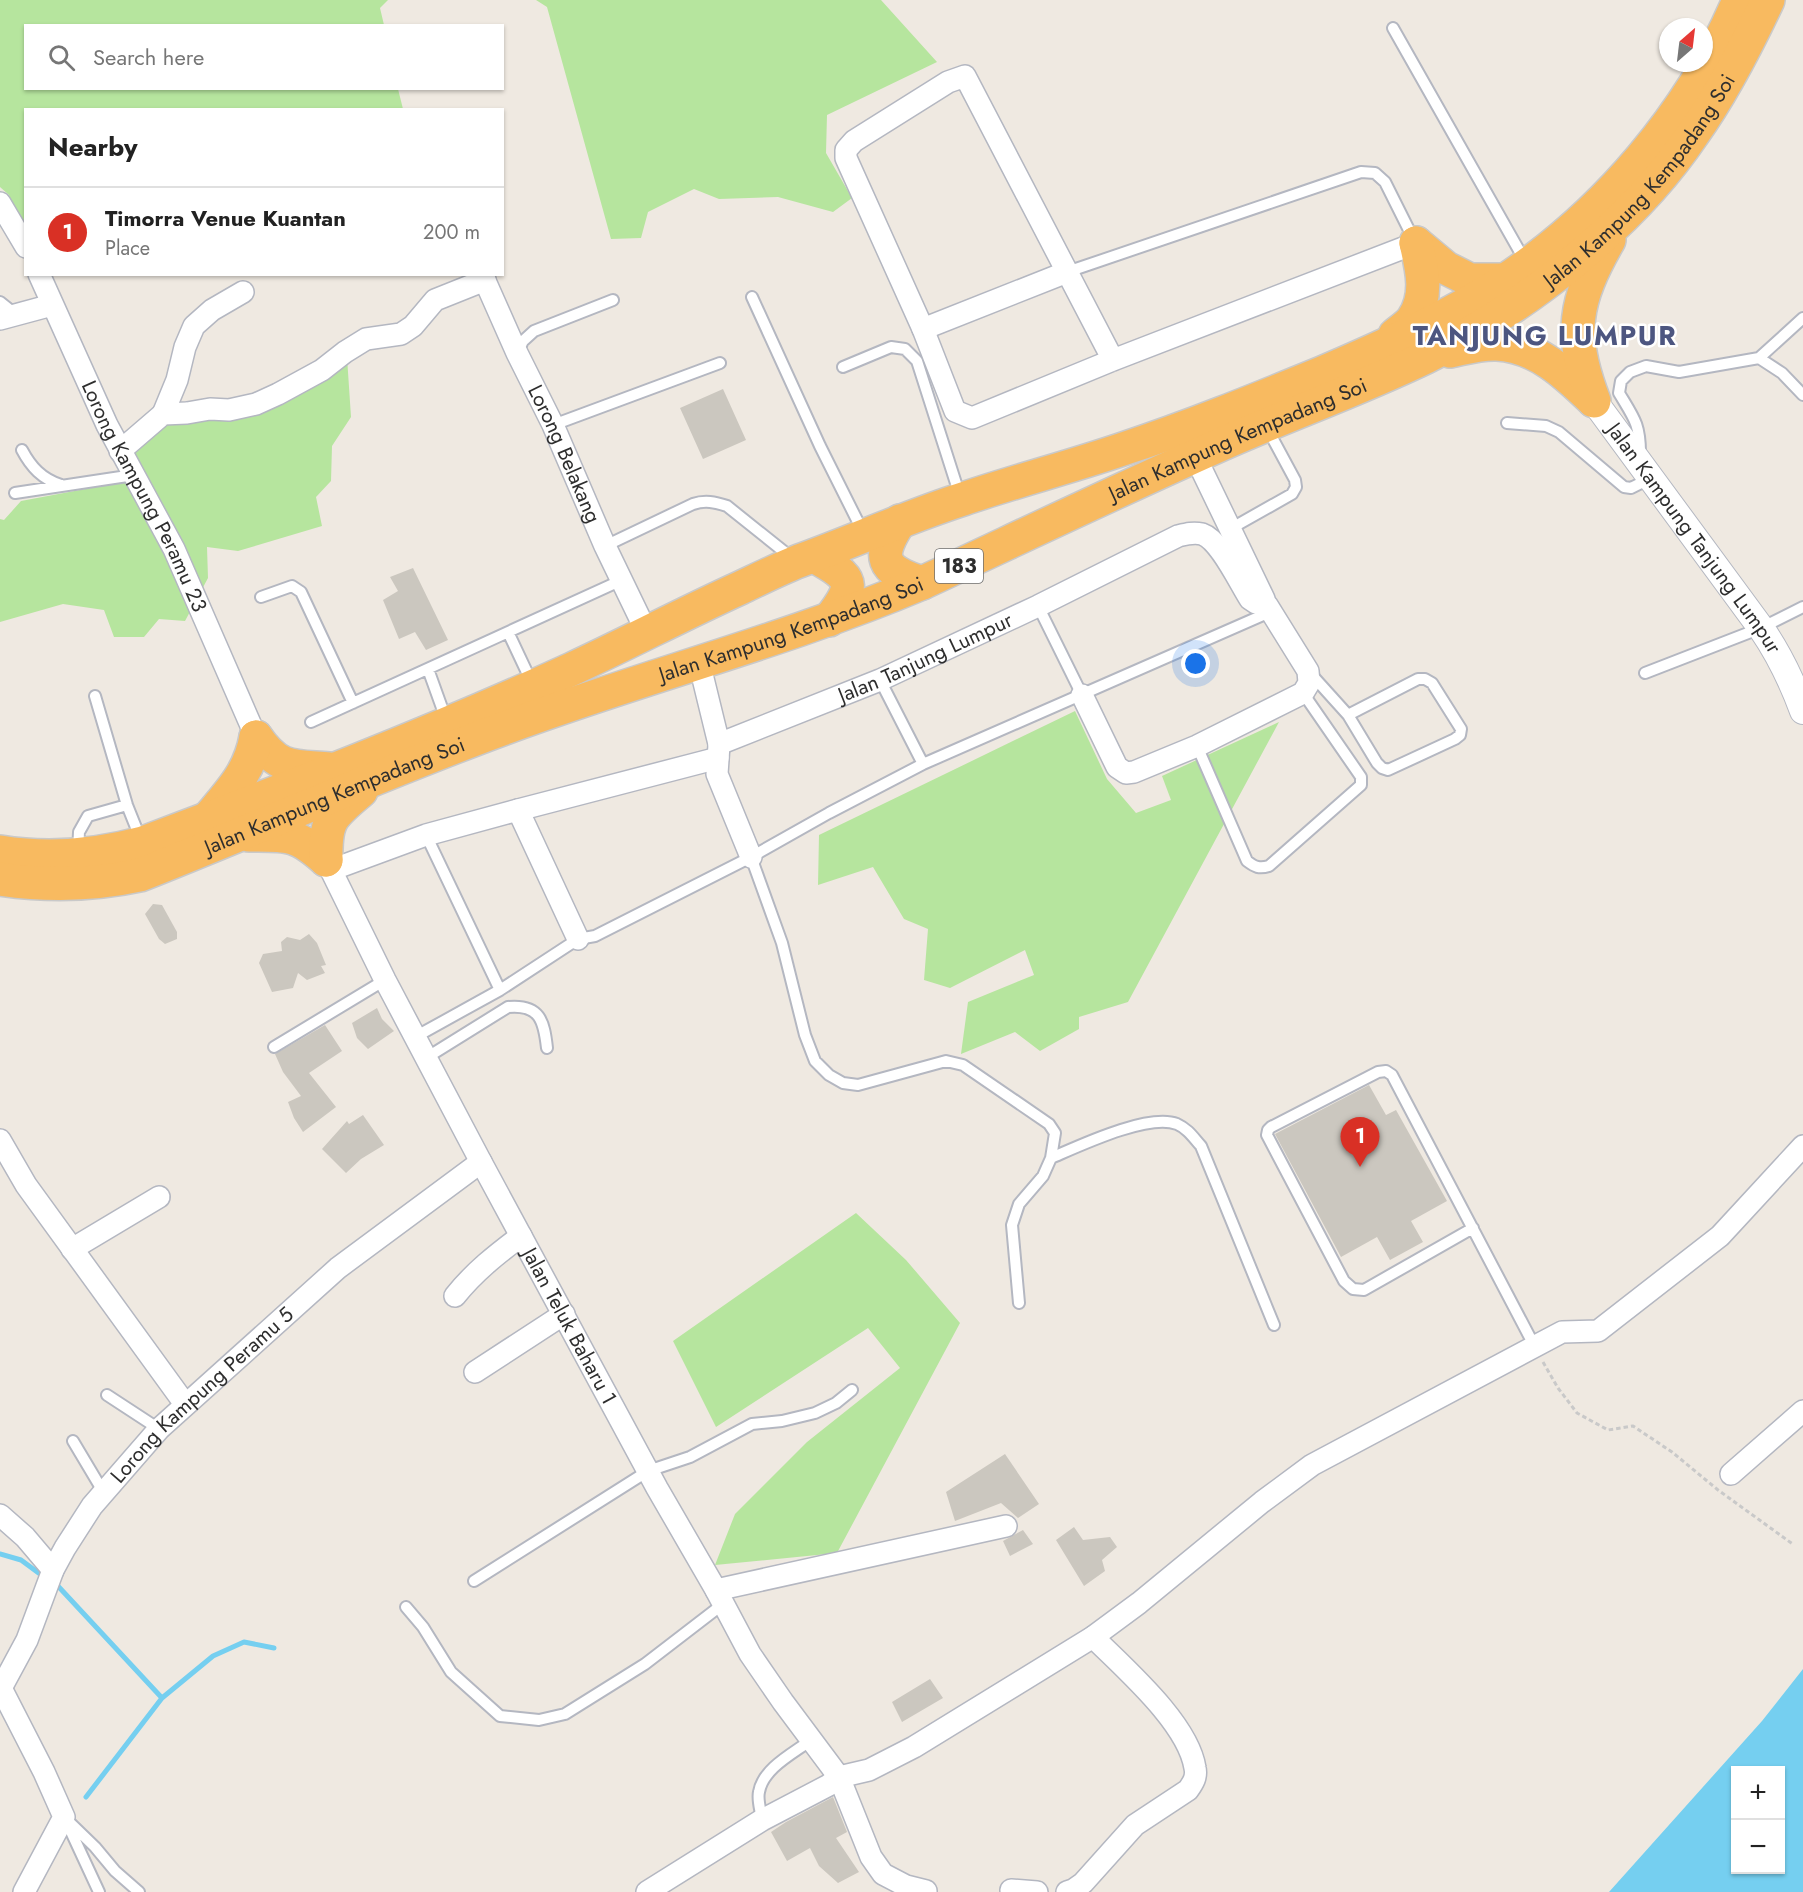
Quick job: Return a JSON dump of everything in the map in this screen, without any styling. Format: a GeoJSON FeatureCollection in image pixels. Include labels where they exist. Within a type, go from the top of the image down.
{"type":"FeatureCollection","features":[{"type":"Feature","properties":{"kind":"highway","name":"Jalan Kampung Kempadang Soi"},"geometry":{"type":"LineString","coordinates":[[0,879],[66,884],[112,881],[140,875],[502,728],[829,620],[922,583],[1195,456],[1429,355],[1512,306],[1562,271],[1622,218],[1692,137],[1741,57],[1760,6]]}},
{"type":"Feature","properties":{"kind":"highway","name":"Jalan Kampung Kempadang Soi"},"geometry":{"type":"LineString","coordinates":[[0,852],[47,857],[78,856],[114,851],[142,843],[332,770],[533,686],[805,559],[864,535],[961,500],[1176,431],[1253,402],[1417,331],[1516,272],[1574,226],[1638,162],[1699,78],[1760,6]]}},
{"type":"Feature","properties":{"kind":"highway"},"geometry":{"type":"LineString","coordinates":[[1594,401],[1582,367],[1578,333],[1582,293],[1591,272],[1622,218]]}},
{"type":"Feature","properties":{"kind":"highway"},"geometry":{"type":"LineString","coordinates":[[1416,243],[1446,268],[1470,280],[1516,272]]}},
{"type":"Feature","properties":{"kind":"highway"},"geometry":{"type":"LineString","coordinates":[[1380,347],[1412,321],[1422,302],[1424,278],[1416,243]]}},
{"type":"Feature","properties":{"kind":"highway"},"geometry":{"type":"LineString","coordinates":[[1429,355],[1496,344],[1518,348],[1544,358],[1564,372],[1594,401]]}},
{"type":"Feature","properties":{"kind":"highway"},"geometry":{"type":"LineString","coordinates":[[900,521],[885,545],[887,562],[899,574],[922,583]]}},
{"type":"Feature","properties":{"kind":"highway"},"geometry":{"type":"LineString","coordinates":[[805,559],[839,570],[847,581],[847,594],[829,620]]}},
{"type":"Feature","properties":{"kind":"highway"},"geometry":{"type":"LineString","coordinates":[[256,737],[267,753],[277,761],[291,766],[332,770]]}},
{"type":"Feature","properties":{"kind":"highway"},"geometry":{"type":"LineString","coordinates":[[207,819],[246,770],[256,737]]}},
{"type":"Feature","properties":{"kind":"highway"},"geometry":{"type":"LineString","coordinates":[[329,865],[326,838],[332,819],[345,804],[374,780]]}},
{"type":"Feature","properties":{"kind":"highway"},"geometry":{"type":"LineString","coordinates":[[241,834],[293,837],[308,844],[329,865]]}},
{"type":"Feature","properties":{"kind":"street"},"geometry":{"type":"LineString","coordinates":[[1113,360],[965,76],[948,82],[854,141],[846,150],[846,158],[923,329],[955,411],[972,418],[1113,360],[1416,243]]}},
{"type":"Feature","properties":{"kind":"street"},"geometry":{"type":"LineString","coordinates":[[0,203],[24,244]]}},
{"type":"Feature","properties":{"kind":"street"},"geometry":{"type":"LineString","coordinates":[[923,329],[1067,272]]}},
{"type":"Feature","properties":{"kind":"street","name":"Lorong Kampung Peramu 23"},"geometry":{"type":"LineString","coordinates":[[40,276],[120,451],[174,549],[256,737]]}},
{"type":"Feature","properties":{"kind":"street"},"geometry":{"type":"LineString","coordinates":[[163,414],[210,409],[229,410],[256,404],[322,370],[366,339],[400,334],[413,326],[435,300],[484,277]]}},
{"type":"Feature","properties":{"kind":"street","name":"Lorong Belakang"},"geometry":{"type":"LineString","coordinates":[[484,277],[517,353],[553,425],[605,546],[647,633]]}},
{"type":"Feature","properties":{"kind":"street"},"geometry":{"type":"LineString","coordinates":[[120,451],[163,414],[177,380],[185,347],[194,326],[212,310],[243,292]]}},
{"type":"Feature","properties":{"kind":"street"},"geometry":{"type":"LineString","coordinates":[[5,312],[52,305]]}},
{"type":"Feature","properties":{"kind":"street","name":"Jalan Kampung Tanjung Lumpur"},"geometry":{"type":"LineString","coordinates":[[1594,401],[1779,654],[1803,711]]}},
{"type":"Feature","properties":{"kind":"street"},"geometry":{"type":"LineString","coordinates":[[1082,694],[1117,767],[1126,773],[1134,772],[1197,746],[1303,693],[1309,683],[1308,671],[1268,609],[1195,456]]}},
{"type":"Feature","properties":{"kind":"street","name":"Jalan Tanjung Lumpur"},"geometry":{"type":"LineString","coordinates":[[329,865],[719,751],[1038,606],[1178,536],[1191,533],[1203,534],[1216,543],[1250,598],[1268,609]]}},
{"type":"Feature","properties":{"kind":"street"},"geometry":{"type":"LineString","coordinates":[[699,662],[719,751],[717,774],[752,857]]}},
{"type":"Feature","properties":{"kind":"street"},"geometry":{"type":"LineString","coordinates":[[518,810],[578,939]]}},
{"type":"Feature","properties":{"kind":"street","name":"Jalan Teluk Baharu 1"},"geometry":{"type":"LineString","coordinates":[[329,865],[385,981],[481,1162],[750,1654],[839,1777],[871,1857],[883,1874],[906,1886],[926,1891]]}},
{"type":"Feature","properties":{"kind":"street"},"geometry":{"type":"LineString","coordinates":[[0,1140],[26,1185],[186,1404]]}},
{"type":"Feature","properties":{"kind":"street"},"geometry":{"type":"LineString","coordinates":[[647,1892],[762,1820],[829,1785],[839,1777],[869,1770],[891,1760],[958,1722],[1093,1637],[1139,1604],[1262,1502],[1312,1465],[1562,1332],[1598,1331],[1720,1236],[1803,1146]]}},
{"type":"Feature","properties":{"kind":"street","name":"Lorong Kampung Peramu 5"},"geometry":{"type":"LineString","coordinates":[[0,1692],[27,1640],[53,1570],[77,1528],[159,1429],[338,1268],[481,1162]]}},
{"type":"Feature","properties":{"kind":"street"},"geometry":{"type":"LineString","coordinates":[[72,1249],[159,1197]]}},
{"type":"Feature","properties":{"kind":"street"},"geometry":{"type":"LineString","coordinates":[[455,1296],[490,1259],[521,1236]]}},
{"type":"Feature","properties":{"kind":"street"},"geometry":{"type":"LineString","coordinates":[[475,1372],[564,1314]]}},
{"type":"Feature","properties":{"kind":"street"},"geometry":{"type":"LineString","coordinates":[[1731,1474],[1803,1411]]}},
{"type":"Feature","properties":{"kind":"street"},"geometry":{"type":"LineString","coordinates":[[0,1515],[25,1537],[53,1570]]}},
{"type":"Feature","properties":{"kind":"street"},"geometry":{"type":"LineString","coordinates":[[720,1597],[1006,1526]]}},
{"type":"Feature","properties":{"kind":"street"},"geometry":{"type":"LineString","coordinates":[[1067,1892],[1083,1883],[1135,1825],[1188,1790],[1194,1781],[1196,1770],[1190,1752],[1159,1704],[1093,1637]]}},
{"type":"Feature","properties":{"kind":"street"},"geometry":{"type":"LineString","coordinates":[[0,1692],[44,1772],[64,1817],[24,1892]]}},
{"type":"Feature","properties":{"kind":"street"},"geometry":{"type":"LineString","coordinates":[[1011,1890],[1038,1892]]}},
{"type":"Feature","properties":{"kind":"lane"},"geometry":{"type":"LineString","coordinates":[[1393,28],[1516,272]]}},
{"type":"Feature","properties":{"kind":"lane"},"geometry":{"type":"LineString","coordinates":[[1067,272],[1361,172],[1375,173],[1385,182],[1416,243]]}},
{"type":"Feature","properties":{"kind":"lane"},"geometry":{"type":"LineString","coordinates":[[752,297],[820,446],[864,535]]}},
{"type":"Feature","properties":{"kind":"lane"},"geometry":{"type":"LineString","coordinates":[[517,353],[523,341],[534,331],[613,300]]}},
{"type":"Feature","properties":{"kind":"lane"},"geometry":{"type":"LineString","coordinates":[[1507,423],[1546,426],[1559,432],[1624,488],[1631,488],[1645,470],[1637,422],[1619,393],[1621,381],[1630,372],[1646,366],[1679,372],[1759,358],[1803,318]]}},
{"type":"Feature","properties":{"kind":"lane"},"geometry":{"type":"LineString","coordinates":[[843,367],[891,347],[905,349],[917,361],[961,500]]}},
{"type":"Feature","properties":{"kind":"lane"},"geometry":{"type":"LineString","coordinates":[[1759,358],[1782,373],[1803,394]]}},
{"type":"Feature","properties":{"kind":"lane"},"geometry":{"type":"LineString","coordinates":[[553,425],[720,363]]}},
{"type":"Feature","properties":{"kind":"lane"},"geometry":{"type":"LineString","coordinates":[[1230,529],[1292,494],[1296,487],[1295,480],[1266,425]]}},
{"type":"Feature","properties":{"kind":"lane"},"geometry":{"type":"LineString","coordinates":[[22,450],[31,466],[50,482],[64,486]]}},
{"type":"Feature","properties":{"kind":"lane"},"geometry":{"type":"LineString","coordinates":[[15,493],[134,475]]}},
{"type":"Feature","properties":{"kind":"lane"},"geometry":{"type":"LineString","coordinates":[[605,546],[702,501],[727,506],[805,559]]}},
{"type":"Feature","properties":{"kind":"lane"},"geometry":{"type":"LineString","coordinates":[[311,722],[622,580]]}},
{"type":"Feature","properties":{"kind":"lane"},"geometry":{"type":"LineString","coordinates":[[261,597],[292,586],[301,592],[354,703]]}},
{"type":"Feature","properties":{"kind":"lane"},"geometry":{"type":"LineString","coordinates":[[1038,606],[1082,694]]}},
{"type":"Feature","properties":{"kind":"lane"},"geometry":{"type":"LineString","coordinates":[[1645,673],[1761,628],[1803,607]]}},
{"type":"Feature","properties":{"kind":"lane"},"geometry":{"type":"LineString","coordinates":[[415,1037],[500,990],[578,939],[595,936],[752,857],[829,813],[923,765],[1268,609]]}},
{"type":"Feature","properties":{"kind":"lane"},"geometry":{"type":"LineString","coordinates":[[508,632],[533,686]]}},
{"type":"Feature","properties":{"kind":"lane"},"geometry":{"type":"LineString","coordinates":[[428,669],[447,722]]}},
{"type":"Feature","properties":{"kind":"lane"},"geometry":{"type":"LineString","coordinates":[[1308,671],[1348,715],[1382,768],[1388,770],[1455,740],[1460,735],[1461,729],[1432,683],[1425,679],[1418,679],[1348,715]]}},
{"type":"Feature","properties":{"kind":"lane"},"geometry":{"type":"LineString","coordinates":[[879,680],[923,765]]}},
{"type":"Feature","properties":{"kind":"lane"},"geometry":{"type":"LineString","coordinates":[[1197,746],[1247,861],[1254,867],[1269,866],[1361,785],[1360,777],[1303,693]]}},
{"type":"Feature","properties":{"kind":"lane"},"geometry":{"type":"LineString","coordinates":[[95,696],[127,805],[142,843]]}},
{"type":"Feature","properties":{"kind":"lane"},"geometry":{"type":"LineString","coordinates":[[78,856],[80,832],[88,816],[127,805]]}},
{"type":"Feature","properties":{"kind":"lane"},"geometry":{"type":"LineString","coordinates":[[426,836],[500,990]]}},
{"type":"Feature","properties":{"kind":"lane"},"geometry":{"type":"LineString","coordinates":[[752,857],[782,943],[815,1061],[829,1075],[843,1083],[858,1085],[946,1061],[963,1065],[1049,1124],[1055,1133],[1051,1158],[1043,1176],[1019,1204],[1011,1225],[1018,1303]]}},
{"type":"Feature","properties":{"kind":"lane"},"geometry":{"type":"LineString","coordinates":[[274,1047],[385,981]]}},
{"type":"Feature","properties":{"kind":"lane"},"geometry":{"type":"LineString","coordinates":[[426,1058],[508,1006],[527,1008],[541,1018],[545,1028],[547,1048]]}},
{"type":"Feature","properties":{"kind":"lane"},"geometry":{"type":"LineString","coordinates":[[1473,1228],[1364,1290],[1353,1288],[1344,1281],[1267,1135],[1268,1130],[1378,1072],[1386,1071],[1392,1075],[1473,1228],[1534,1347]]}},
{"type":"Feature","properties":{"kind":"lane"},"geometry":{"type":"LineString","coordinates":[[1051,1158],[1108,1134],[1158,1122],[1175,1123],[1188,1130],[1201,1146],[1274,1325]]}},
{"type":"Feature","properties":{"kind":"lane"},"geometry":{"type":"LineString","coordinates":[[474,1581],[648,1471],[690,1457],[752,1424],[799,1418],[815,1413],[836,1403],[852,1390]]}},
{"type":"Feature","properties":{"kind":"lane"},"geometry":{"type":"LineString","coordinates":[[107,1395],[159,1429]]}},
{"type":"Feature","properties":{"kind":"lane"},"geometry":{"type":"LineString","coordinates":[[73,1440],[104,1493]]}},
{"type":"Feature","properties":{"kind":"lane"},"geometry":{"type":"LineString","coordinates":[[406,1607],[423,1627],[451,1672],[500,1716],[540,1720],[565,1714],[645,1664],[720,1597]]}},
{"type":"Feature","properties":{"kind":"lane"},"geometry":{"type":"LineString","coordinates":[[762,1820],[758,1792],[763,1779],[772,1769],[811,1740]]}},
{"type":"Feature","properties":{"kind":"lane"},"geometry":{"type":"LineString","coordinates":[[64,1817],[99,1892]]}},
{"type":"Feature","properties":{"kind":"lane"},"geometry":{"type":"LineString","coordinates":[[64,1817],[139,1892]]}},
{"type":"Feature","properties":{"kind":"path"},"geometry":{"type":"LineString","coordinates":[[1534,1347],[1558,1388],[1577,1413],[1608,1430],[1633,1426],[1672,1452],[1718,1490],[1794,1545]]}},
{"type":"Feature","properties":{"kind":"green space"},"geometry":{"type":"Polygon","coordinates":[[[0,0],[388,0],[380,8],[384,24],[24,24],[24,90],[398,90],[403,108],[24,108],[24,237],[14,217],[9,195],[0,187],[0,0]]]}},
{"type":"Feature","properties":{"kind":"green space"},"geometry":{"type":"Polygon","coordinates":[[[536,0],[881,0],[937,62],[827,115],[826,153],[852,198],[833,212],[778,197],[719,199],[694,189],[648,212],[641,238],[611,239],[547,7],[536,0]]]}},
{"type":"Feature","properties":{"kind":"green space"},"geometry":{"type":"Polygon","coordinates":[[[347,357],[351,417],[332,446],[331,481],[316,497],[322,526],[238,551],[207,547],[208,578],[185,621],[159,619],[144,637],[114,637],[104,610],[63,604],[0,622],[0,519],[4,520],[21,501],[144,478],[130,452],[167,419],[239,415],[347,357]]]}},
{"type":"Feature","properties":{"kind":"green space"},"geometry":{"type":"Polygon","coordinates":[[[1075,711],[1107,779],[1136,813],[1171,800],[1162,776],[1279,722],[1128,1002],[1079,1017],[1079,1029],[1040,1051],[1015,1032],[961,1054],[968,1002],[1034,975],[1025,950],[950,988],[924,980],[928,929],[904,919],[873,867],[818,885],[819,835],[1075,711]]]}},
{"type":"Feature","properties":{"kind":"green space"},"geometry":{"type":"Polygon","coordinates":[[[856,1213],[906,1260],[960,1323],[837,1553],[715,1565],[735,1514],[807,1442],[900,1368],[868,1328],[716,1427],[673,1341],[856,1213]]]}},
{"type":"Feature","properties":{"kind":"water"},"geometry":{"type":"Polygon","coordinates":[[[1803,1669],[1803,1892],[1609,1892],[1762,1721],[1803,1669]]]}},
{"type":"Feature","properties":{"kind":"building"},"geometry":{"type":"Polygon","coordinates":[[[723,389],[746,440],[703,459],[680,408],[723,389]]]}},
{"type":"Feature","properties":{"kind":"building"},"geometry":{"type":"Polygon","coordinates":[[[413,568],[448,640],[426,650],[415,632],[399,639],[383,600],[398,591],[390,577],[413,568]]]}},
{"type":"Feature","properties":{"kind":"building"},"geometry":{"type":"Polygon","coordinates":[[[153,904],[162,905],[177,932],[177,939],[165,944],[159,939],[145,914],[153,904]]]}},
{"type":"Feature","properties":{"kind":"building"},"geometry":{"type":"Polygon","coordinates":[[[309,934],[317,943],[326,965],[321,966],[325,973],[307,980],[298,973],[293,988],[272,992],[259,963],[263,954],[282,951],[281,942],[287,937],[300,940],[309,934]]]}},
{"type":"Feature","properties":{"kind":"building"},"geometry":{"type":"Polygon","coordinates":[[[377,1008],[382,1019],[394,1031],[368,1049],[357,1038],[352,1023],[377,1008]]]}},
{"type":"Feature","properties":{"kind":"building"},"geometry":{"type":"Polygon","coordinates":[[[325,1025],[342,1051],[309,1073],[336,1107],[303,1132],[288,1102],[301,1096],[283,1072],[275,1054],[325,1025]]]}},
{"type":"Feature","properties":{"kind":"building"},"geometry":{"type":"Polygon","coordinates":[[[1369,1085],[1386,1115],[1396,1110],[1447,1201],[1411,1221],[1423,1242],[1390,1260],[1377,1237],[1341,1257],[1275,1134],[1369,1085]]]}},
{"type":"Feature","properties":{"kind":"building"},"geometry":{"type":"Polygon","coordinates":[[[363,1115],[384,1145],[361,1159],[346,1173],[322,1149],[347,1121],[349,1124],[363,1115]]]}},
{"type":"Feature","properties":{"kind":"building"},"geometry":{"type":"Polygon","coordinates":[[[1005,1454],[1039,1504],[1018,1518],[1001,1503],[955,1521],[946,1492],[1005,1454]]]}},
{"type":"Feature","properties":{"kind":"building"},"geometry":{"type":"Polygon","coordinates":[[[1074,1527],[1083,1540],[1110,1537],[1117,1547],[1102,1560],[1105,1571],[1084,1586],[1056,1540],[1074,1527]]]}},
{"type":"Feature","properties":{"kind":"building"},"geometry":{"type":"Polygon","coordinates":[[[1023,1530],[1033,1544],[1010,1556],[1003,1541],[1023,1530]]]}},
{"type":"Feature","properties":{"kind":"building"},"geometry":{"type":"Polygon","coordinates":[[[930,1679],[943,1698],[902,1722],[892,1702],[930,1679]]]}},
{"type":"Feature","properties":{"kind":"building"},"geometry":{"type":"Polygon","coordinates":[[[833,1797],[847,1832],[836,1838],[859,1872],[838,1883],[819,1866],[810,1848],[787,1861],[771,1832],[833,1797]]]}},
{"type":"Feature","properties":{"kind":"waterway"},"geometry":{"type":"LineString","coordinates":[[0,1554],[21,1560],[40,1574]]}},
{"type":"Feature","properties":{"kind":"waterway"},"geometry":{"type":"LineString","coordinates":[[57,1585],[162,1698]]}},
{"type":"Feature","properties":{"kind":"waterway"},"geometry":{"type":"LineString","coordinates":[[86,1797],[162,1698],[213,1656],[244,1642],[274,1648]]}},
{"type":"Feature","properties":{"kind":"place","name":"Timorra Venue Kuantan"},"geometry":{"type":"Point","coordinates":[1360,1167]}},
{"type":"Feature","properties":{"kind":"district","name":"TANJUNG LUMPUR"},"geometry":{"type":"Point","coordinates":[1545,336]}}]}
